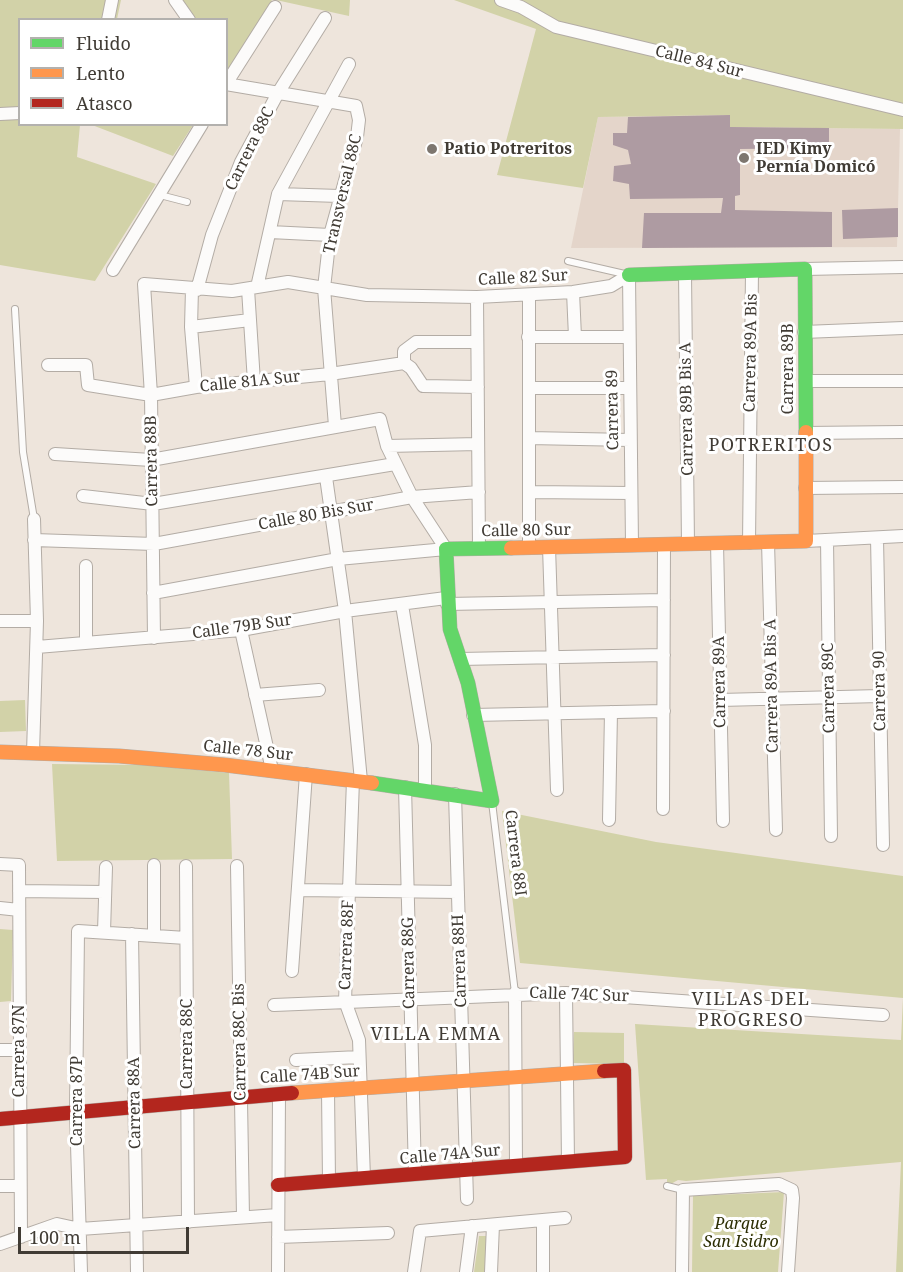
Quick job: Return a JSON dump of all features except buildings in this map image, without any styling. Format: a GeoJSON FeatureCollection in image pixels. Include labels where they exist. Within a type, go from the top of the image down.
{"type":"FeatureCollection","features":[{"type":"Feature","properties":{"kind":"street"},"geometry":{"type":"LineString","coordinates":[[108,18],[112,0]]}},
{"type":"Feature","properties":{"kind":"street"},"geometry":{"type":"LineString","coordinates":[[175,0],[188,18]]}},
{"type":"Feature","properties":{"kind":"street","name":"Calle 84 Sur"},"geometry":{"type":"LineString","coordinates":[[501,0],[521,7],[556,27],[903,110]]}},
{"type":"Feature","properties":{"kind":"street"},"geometry":{"type":"LineString","coordinates":[[228,81],[275,7]]}},
{"type":"Feature","properties":{"kind":"street","name":"Carrera 88C"},"geometry":{"type":"LineString","coordinates":[[196,387],[191,327],[195,289],[212,235],[241,162],[278,93],[325,18]]}},
{"type":"Feature","properties":{"kind":"street"},"geometry":{"type":"LineString","coordinates":[[254,382],[250,320],[252,288],[270,232],[278,194],[326,101],[349,64]]}},
{"type":"Feature","properties":{"kind":"street"},"geometry":{"type":"LineString","coordinates":[[228,84],[326,101]]}},
{"type":"Feature","properties":{"kind":"street","name":"Transversal 88C"},"geometry":{"type":"LineString","coordinates":[[326,101],[356,106],[359,120],[357,137],[330,235],[324,288],[335,426]]}},
{"type":"Feature","properties":{"kind":"street"},"geometry":{"type":"LineString","coordinates":[[0,114],[18,113]]}},
{"type":"Feature","properties":{"kind":"street"},"geometry":{"type":"LineString","coordinates":[[113,270],[201,126]]}},
{"type":"Feature","properties":{"kind":"street"},"geometry":{"type":"LineString","coordinates":[[278,194],[339,196]]}},
{"type":"Feature","properties":{"kind":"street"},"geometry":{"type":"LineString","coordinates":[[270,232],[330,235]]}},
{"type":"Feature","properties":{"kind":"street","name":"Calle 82 Sur"},"geometry":{"type":"LineString","coordinates":[[144,284],[195,289],[252,288],[288,282],[368,295],[529,296],[611,286],[629,275],[903,267]]}},
{"type":"Feature","properties":{"kind":"street","name":"Carrera 89B"},"geometry":{"type":"LineString","coordinates":[[805,269],[806,542]]}},
{"type":"Feature","properties":{"kind":"street","name":"Carrera 89A Bis"},"geometry":{"type":"LineString","coordinates":[[749,543],[752,271]]}},
{"type":"Feature","properties":{"kind":"street","name":"Carrera 89B Bis A"},"geometry":{"type":"LineString","coordinates":[[685,273],[688,544]]}},
{"type":"Feature","properties":{"kind":"street","name":"Carrera 89"},"geometry":{"type":"LineString","coordinates":[[629,275],[632,545]]}},
{"type":"Feature","properties":{"kind":"street","name":"Carrera 88B"},"geometry":{"type":"LineString","coordinates":[[144,284],[151,395],[154,638]]}},
{"type":"Feature","properties":{"kind":"street"},"geometry":{"type":"LineString","coordinates":[[573,292],[575,337]]}},
{"type":"Feature","properties":{"kind":"street"},"geometry":{"type":"LineString","coordinates":[[529,296],[529,547]]}},
{"type":"Feature","properties":{"kind":"street"},"geometry":{"type":"LineString","coordinates":[[477,297],[479,549]]}},
{"type":"Feature","properties":{"kind":"street"},"geometry":{"type":"LineString","coordinates":[[191,327],[250,320]]}},
{"type":"Feature","properties":{"kind":"street"},"geometry":{"type":"LineString","coordinates":[[804,332],[903,328]]}},
{"type":"Feature","properties":{"kind":"street"},"geometry":{"type":"LineString","coordinates":[[528,337],[628,337]]}},
{"type":"Feature","properties":{"kind":"street"},"geometry":{"type":"LineString","coordinates":[[477,342],[426,341],[408,347],[404,351],[408,366],[420,385],[427,388],[478,387]]}},
{"type":"Feature","properties":{"kind":"street","name":"Calle 81A Sur"},"geometry":{"type":"LineString","coordinates":[[48,364],[86,365],[88,385],[151,395],[196,387],[408,366]]}},
{"type":"Feature","properties":{"kind":"street"},"geometry":{"type":"LineString","coordinates":[[805,381],[903,381]]}},
{"type":"Feature","properties":{"kind":"street"},"geometry":{"type":"LineString","coordinates":[[529,388],[629,388]]}},
{"type":"Feature","properties":{"kind":"street"},"geometry":{"type":"LineString","coordinates":[[55,454],[151,460],[380,419],[387,446],[395,464],[412,497],[446,549]]}},
{"type":"Feature","properties":{"kind":"street"},"geometry":{"type":"LineString","coordinates":[[805,433],[903,432]]}},
{"type":"Feature","properties":{"kind":"street"},"geometry":{"type":"LineString","coordinates":[[529,438],[630,441]]}},
{"type":"Feature","properties":{"kind":"street"},"geometry":{"type":"LineString","coordinates":[[387,446],[478,444]]}},
{"type":"Feature","properties":{"kind":"street"},"geometry":{"type":"LineString","coordinates":[[83,496],[153,504],[395,464]]}},
{"type":"Feature","properties":{"kind":"street","name":"Carrera 88F"},"geometry":{"type":"LineString","coordinates":[[326,477],[345,611],[357,781],[349,891],[345,1001],[358,1040],[364,1179]]}},
{"type":"Feature","properties":{"kind":"street"},"geometry":{"type":"LineString","coordinates":[[806,489],[903,487]]}},
{"type":"Feature","properties":{"kind":"street","name":"Calle 80 Bis Sur"},"geometry":{"type":"LineString","coordinates":[[34,540],[154,544],[412,497],[479,492]]}},
{"type":"Feature","properties":{"kind":"street"},"geometry":{"type":"LineString","coordinates":[[529,492],[631,493]]}},
{"type":"Feature","properties":{"kind":"street"},"geometry":{"type":"LineString","coordinates":[[33,753],[37,647],[34,519]]}},
{"type":"Feature","properties":{"kind":"street","name":"Calle 80 Sur"},"geometry":{"type":"LineString","coordinates":[[153,593],[338,559],[446,549],[806,542],[903,536]]}},
{"type":"Feature","properties":{"kind":"street","name":"Carrera 90"},"geometry":{"type":"LineString","coordinates":[[877,538],[883,845]]}},
{"type":"Feature","properties":{"kind":"street","name":"Carrera 89C"},"geometry":{"type":"LineString","coordinates":[[827,540],[831,836]]}},
{"type":"Feature","properties":{"kind":"street","name":"Carrera 89A Bis A"},"geometry":{"type":"LineString","coordinates":[[768,542],[776,830]]}},
{"type":"Feature","properties":{"kind":"street","name":"Carrera 89A"},"geometry":{"type":"LineString","coordinates":[[717,543],[723,821]]}},
{"type":"Feature","properties":{"kind":"street"},"geometry":{"type":"LineString","coordinates":[[663,809],[664,544]]}},
{"type":"Feature","properties":{"kind":"street"},"geometry":{"type":"LineString","coordinates":[[549,547],[557,790]]}},
{"type":"Feature","properties":{"kind":"street","name":"Carrera 88I"},"geometry":{"type":"LineString","coordinates":[[446,549],[450,629],[460,658],[492,801]]}},
{"type":"Feature","properties":{"kind":"street"},"geometry":{"type":"LineString","coordinates":[[86,566],[86,644]]}},
{"type":"Feature","properties":{"kind":"street","name":"Calle 79B Sur"},"geometry":{"type":"LineString","coordinates":[[37,647],[241,630],[345,611],[402,604],[447,601],[664,600]]}},
{"type":"Feature","properties":{"kind":"street"},"geometry":{"type":"LineString","coordinates":[[402,604],[425,745],[425,790]]}},
{"type":"Feature","properties":{"kind":"street"},"geometry":{"type":"LineString","coordinates":[[0,621],[37,621]]}},
{"type":"Feature","properties":{"kind":"street"},"geometry":{"type":"LineString","coordinates":[[241,630],[272,770]]}},
{"type":"Feature","properties":{"kind":"street"},"geometry":{"type":"LineString","coordinates":[[460,658],[664,655]]}},
{"type":"Feature","properties":{"kind":"street"},"geometry":{"type":"LineString","coordinates":[[255,695],[319,690]]}},
{"type":"Feature","properties":{"kind":"street"},"geometry":{"type":"LineString","coordinates":[[720,700],[880,696]]}},
{"type":"Feature","properties":{"kind":"street"},"geometry":{"type":"LineString","coordinates":[[473,715],[664,711]]}},
{"type":"Feature","properties":{"kind":"street"},"geometry":{"type":"LineString","coordinates":[[609,820],[611,712]]}},
{"type":"Feature","properties":{"kind":"street","name":"Calle 78 Sur"},"geometry":{"type":"LineString","coordinates":[[0,752],[119,756],[272,770],[492,801]]}},
{"type":"Feature","properties":{"kind":"street"},"geometry":{"type":"LineString","coordinates":[[292,971],[306,774]]}},
{"type":"Feature","properties":{"kind":"street","name":"Carrera 88G"},"geometry":{"type":"LineString","coordinates":[[405,787],[415,1174]]}},
{"type":"Feature","properties":{"kind":"street","name":"Carrera 88H"},"geometry":{"type":"LineString","coordinates":[[455,794],[467,1199]]}},
{"type":"Feature","properties":{"kind":"street","name":"Carrera 87N"},"geometry":{"type":"LineString","coordinates":[[0,864],[19,866],[21,1237]]}},
{"type":"Feature","properties":{"kind":"street"},"geometry":{"type":"LineString","coordinates":[[154,865],[154,936]]}},
{"type":"Feature","properties":{"kind":"street","name":"Carrera 88C"},"geometry":{"type":"LineString","coordinates":[[186,866],[188,1221]]}},
{"type":"Feature","properties":{"kind":"street","name":"Carrera 88C Bis"},"geometry":{"type":"LineString","coordinates":[[237,866],[243,1217]]}},
{"type":"Feature","properties":{"kind":"street"},"geometry":{"type":"LineString","coordinates":[[106,867],[104,932],[186,938]]}},
{"type":"Feature","properties":{"kind":"street"},"geometry":{"type":"LineString","coordinates":[[298,890],[458,892]]}},
{"type":"Feature","properties":{"kind":"street"},"geometry":{"type":"LineString","coordinates":[[19,891],[105,892]]}},
{"type":"Feature","properties":{"kind":"street"},"geometry":{"type":"LineString","coordinates":[[0,908],[19,910]]}},
{"type":"Feature","properties":{"kind":"street","name":"Carrera 87P"},"geometry":{"type":"LineString","coordinates":[[81,1272],[76,1113],[78,931],[104,932]]}},
{"type":"Feature","properties":{"kind":"street","name":"Carrera 88A"},"geometry":{"type":"LineString","coordinates":[[132,934],[137,1272]]}},
{"type":"Feature","properties":{"kind":"street","name":"Carrera 88I"},"geometry":{"type":"LineString","coordinates":[[515,993],[516,1166]]}},
{"type":"Feature","properties":{"kind":"street","name":"Calle 74C Sur"},"geometry":{"type":"LineString","coordinates":[[274,1005],[515,993],[566,993],[883,1015]]}},
{"type":"Feature","properties":{"kind":"street"},"geometry":{"type":"LineString","coordinates":[[566,993],[568,1162]]}},
{"type":"Feature","properties":{"kind":"street"},"geometry":{"type":"LineString","coordinates":[[0,1050],[19,1050]]}},
{"type":"Feature","properties":{"kind":"street"},"geometry":{"type":"LineString","coordinates":[[296,1060],[359,1057]]}},
{"type":"Feature","properties":{"kind":"street","name":"Calle 74B Sur"},"geometry":{"type":"LineString","coordinates":[[0,1119],[328,1090],[624,1070],[625,1157]]}},
{"type":"Feature","properties":{"kind":"street"},"geometry":{"type":"LineString","coordinates":[[328,1090],[329,1181]]}},
{"type":"Feature","properties":{"kind":"street"},"geometry":{"type":"LineString","coordinates":[[278,1272],[279,1094]]}},
{"type":"Feature","properties":{"kind":"street","name":"Calle 74A Sur"},"geometry":{"type":"LineString","coordinates":[[278,1185],[625,1157]]}},
{"type":"Feature","properties":{"kind":"street"},"geometry":{"type":"LineString","coordinates":[[682,1272],[683,1193],[779,1184],[792,1190],[788,1272]]}},
{"type":"Feature","properties":{"kind":"street"},"geometry":{"type":"LineString","coordinates":[[0,1186],[20,1186]]}},
{"type":"Feature","properties":{"kind":"street"},"geometry":{"type":"LineString","coordinates":[[0,1244],[57,1224],[80,1229],[278,1215]]}},
{"type":"Feature","properties":{"kind":"street"},"geometry":{"type":"LineString","coordinates":[[414,1272],[420,1231],[565,1218]]}},
{"type":"Feature","properties":{"kind":"street"},"geometry":{"type":"LineString","coordinates":[[543,1220],[543,1272]]}},
{"type":"Feature","properties":{"kind":"street"},"geometry":{"type":"LineString","coordinates":[[490,1272],[493,1225]]}},
{"type":"Feature","properties":{"kind":"street"},"geometry":{"type":"LineString","coordinates":[[466,1272],[472,1226]]}},
{"type":"Feature","properties":{"kind":"street"},"geometry":{"type":"LineString","coordinates":[[278,1237],[388,1233]]}},
{"type":"Feature","properties":{"kind":"lane"},"geometry":{"type":"LineString","coordinates":[[160,195],[187,202]]}},
{"type":"Feature","properties":{"kind":"lane"},"geometry":{"type":"LineString","coordinates":[[568,261],[629,275]]}},
{"type":"Feature","properties":{"kind":"lane"},"geometry":{"type":"LineString","coordinates":[[15,309],[23,452],[34,519]]}},
{"type":"Feature","properties":{"kind":"lane","name":"Carrera 88I"},"geometry":{"type":"LineString","coordinates":[[492,801],[515,993]]}},
{"type":"Feature","properties":{"kind":"lane"},"geometry":{"type":"LineString","coordinates":[[667,1186],[683,1193]]}},
{"type":"Feature","properties":{"kind":"shaded area","name":"IED Kimy Pernía Domicó"},"geometry":{"type":"Polygon","coordinates":[[[730,115],[730,127],[900,129],[897,247],[571,248],[598,117],[730,115]]]}},
{"type":"Feature","properties":{"kind":"green space"},"geometry":{"type":"Polygon","coordinates":[[[0,0],[121,0],[117,18],[18,18],[18,126],[80,126],[77,157],[156,184],[95,281],[0,265],[0,0]]]}},
{"type":"Feature","properties":{"kind":"green space"},"geometry":{"type":"Polygon","coordinates":[[[180,0],[272,0],[228,70],[228,18],[193,18],[180,0]]]}},
{"type":"Feature","properties":{"kind":"green space"},"geometry":{"type":"Polygon","coordinates":[[[276,0],[350,0],[349,16],[276,0]]]}},
{"type":"Feature","properties":{"kind":"green space"},"geometry":{"type":"Polygon","coordinates":[[[454,0],[903,0],[903,129],[730,127],[730,115],[598,117],[583,188],[497,175],[536,29],[454,0]]]}},
{"type":"Feature","properties":{"kind":"green space"},"geometry":{"type":"Polygon","coordinates":[[[95,126],[192,126],[173,156],[95,126]]]}},
{"type":"Feature","properties":{"kind":"green space"},"geometry":{"type":"Polygon","coordinates":[[[25,700],[26,731],[0,732],[0,701],[25,700]]]}},
{"type":"Feature","properties":{"kind":"green space"},"geometry":{"type":"Polygon","coordinates":[[[52,764],[144,765],[229,773],[232,859],[57,861],[52,764]]]}},
{"type":"Feature","properties":{"kind":"green space"},"geometry":{"type":"Polygon","coordinates":[[[502,811],[656,842],[903,876],[903,998],[520,963],[502,811]]]}},
{"type":"Feature","properties":{"kind":"green space"},"geometry":{"type":"Polygon","coordinates":[[[0,929],[13,930],[11,1001],[0,1002],[0,929]]]}},
{"type":"Feature","properties":{"kind":"green space"},"geometry":{"type":"Polygon","coordinates":[[[903,998],[903,1272],[896,1272],[901,1162],[678,1180],[667,1186],[667,1179],[646,1180],[635,1024],[901,1040],[903,998]]]}},
{"type":"Feature","properties":{"kind":"green space"},"geometry":{"type":"Polygon","coordinates":[[[574,1032],[624,1033],[624,1064],[573,1063],[574,1032]]]}},
{"type":"Feature","properties":{"kind":"green space","name":"Parque San Isidro"},"geometry":{"type":"Polygon","coordinates":[[[784,1192],[778,1272],[692,1272],[693,1196],[784,1192]]]}},
{"type":"Feature","properties":{"kind":"green space"},"geometry":{"type":"Polygon","coordinates":[[[479,1236],[489,1236],[487,1272],[474,1272],[479,1236]]]}},
{"type":"Feature","properties":{"kind":"traffic: fast"},"geometry":{"type":"LineString","coordinates":[[629,275],[805,269],[806,432]]}},
{"type":"Feature","properties":{"kind":"traffic: fast"},"geometry":{"type":"LineString","coordinates":[[372,783],[492,801],[468,683],[450,629],[446,549],[511,548]]}},
{"type":"Feature","properties":{"kind":"traffic: slow"},"geometry":{"type":"LineString","coordinates":[[511,548],[806,541],[806,432]]}},
{"type":"Feature","properties":{"kind":"traffic: slow"},"geometry":{"type":"LineString","coordinates":[[0,752],[119,756],[225,765],[372,783]]}},
{"type":"Feature","properties":{"kind":"traffic: slow"},"geometry":{"type":"LineString","coordinates":[[292,1093],[604,1071]]}},
{"type":"Feature","properties":{"kind":"traffic: jam"},"geometry":{"type":"LineString","coordinates":[[278,1185],[625,1157],[624,1070],[604,1071]]}},
{"type":"Feature","properties":{"kind":"traffic: jam"},"geometry":{"type":"LineString","coordinates":[[0,1119],[292,1093]]}},
{"type":"Feature","properties":{"kind":"place","name":"Patio Potreritos"},"geometry":{"type":"Point","coordinates":[432,149]}},
{"type":"Feature","properties":{"kind":"place","name":"IED Kimy Pernía Domicó"},"geometry":{"type":"Point","coordinates":[744,158]}},
{"type":"Feature","properties":{"kind":"district","name":"POTRERITOS"},"geometry":{"type":"Point","coordinates":[771,446]}},
{"type":"Feature","properties":{"kind":"district","name":"VILLAS DEL PROGRESO"},"geometry":{"type":"Point","coordinates":[751,1010]}},
{"type":"Feature","properties":{"kind":"district","name":"VILLA EMMA"},"geometry":{"type":"Point","coordinates":[436,1035]}}]}
